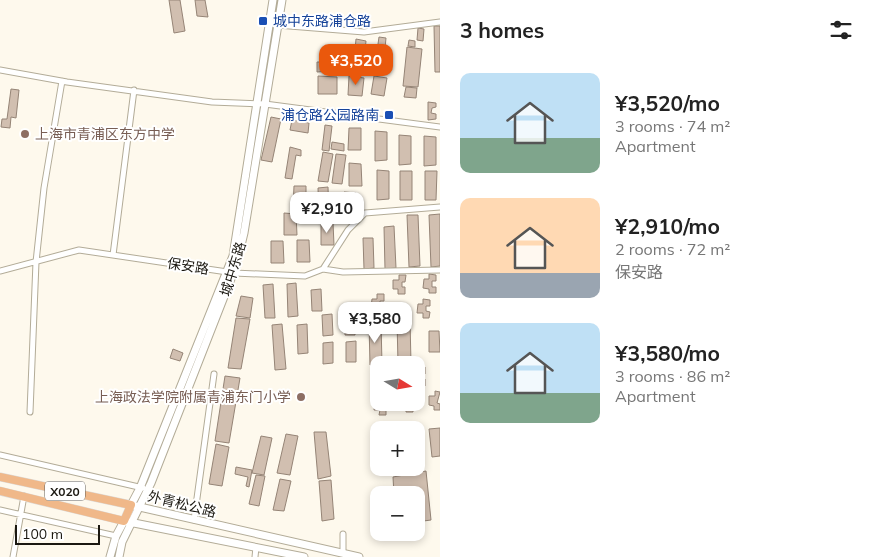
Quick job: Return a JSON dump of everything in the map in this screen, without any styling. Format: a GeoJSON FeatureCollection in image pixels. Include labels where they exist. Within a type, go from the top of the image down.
{"type":"FeatureCollection","features":[{"type":"Feature","properties":{"kind":"main road","name":"城中东路"},"geometry":{"type":"LineString","coordinates":[[231,273],[273,0]]}},
{"type":"Feature","properties":{"kind":"main road","name":"城中东路"},"geometry":{"type":"LineString","coordinates":[[135,506],[144,489],[231,273],[244,233],[282,0]]}},
{"type":"Feature","properties":{"kind":"main road","name":"外青松公路"},"geometry":{"type":"LineString","coordinates":[[0,477],[358,557]]}},
{"type":"Feature","properties":{"kind":"main road","name":"外青松公路"},"geometry":{"type":"LineString","coordinates":[[0,491],[127,521],[304,557]]}},
{"type":"Feature","properties":{"kind":"main road"},"geometry":{"type":"LineString","coordinates":[[110,557],[116,536],[135,506]]}},
{"type":"Feature","properties":{"kind":"main road"},"geometry":{"type":"LineString","coordinates":[[119,557],[127,521]]}},
{"type":"Feature","properties":{"kind":"street"},"geometry":{"type":"LineString","coordinates":[[278,26],[364,32],[440,22]]}},
{"type":"Feature","properties":{"kind":"street"},"geometry":{"type":"LineString","coordinates":[[0,70],[62,81],[212,102],[265,104],[440,127]]}},
{"type":"Feature","properties":{"kind":"street"},"geometry":{"type":"LineString","coordinates":[[30,412],[36,262],[44,188],[62,81]]}},
{"type":"Feature","properties":{"kind":"street"},"geometry":{"type":"LineString","coordinates":[[113,255],[134,90]]}},
{"type":"Feature","properties":{"kind":"street"},"geometry":{"type":"LineString","coordinates":[[440,208],[365,213],[348,230],[323,269],[343,272],[440,270]]}},
{"type":"Feature","properties":{"kind":"street","name":"保安路"},"geometry":{"type":"LineString","coordinates":[[0,271],[79,250],[231,273],[305,276],[323,269]]}},
{"type":"Feature","properties":{"kind":"street"},"geometry":{"type":"LineString","coordinates":[[194,520],[214,374]]}},
{"type":"Feature","properties":{"kind":"street"},"geometry":{"type":"LineString","coordinates":[[0,455],[144,489]]}},
{"type":"Feature","properties":{"kind":"street"},"geometry":{"type":"LineString","coordinates":[[13,557],[24,496]]}},
{"type":"Feature","properties":{"kind":"street"},"geometry":{"type":"LineString","coordinates":[[0,510],[116,536]]}},
{"type":"Feature","properties":{"kind":"street"},"geometry":{"type":"LineString","coordinates":[[343,534],[343,553]]}},
{"type":"Feature","properties":{"kind":"street"},"geometry":{"type":"LineString","coordinates":[[256,547],[256,557]]}},
{"type":"Feature","properties":{"kind":"building"},"geometry":{"type":"Polygon","coordinates":[[[169,0],[180,0],[185,31],[174,33],[169,0]]]}},
{"type":"Feature","properties":{"kind":"building"},"geometry":{"type":"Polygon","coordinates":[[[195,0],[205,0],[208,17],[197,16],[195,0]]]}},
{"type":"Feature","properties":{"kind":"building"},"geometry":{"type":"Polygon","coordinates":[[[434,26],[440,26],[440,72],[435,72],[434,26]]]}},
{"type":"Feature","properties":{"kind":"building"},"geometry":{"type":"Polygon","coordinates":[[[418,28],[424,29],[423,41],[417,40],[418,28]]]}},
{"type":"Feature","properties":{"kind":"building"},"geometry":{"type":"Polygon","coordinates":[[[379,37],[386,38],[384,58],[376,58],[379,37]]]}},
{"type":"Feature","properties":{"kind":"building"},"geometry":{"type":"Polygon","coordinates":[[[356,39],[366,41],[364,61],[354,60],[356,39]]]}},
{"type":"Feature","properties":{"kind":"building"},"geometry":{"type":"Polygon","coordinates":[[[409,40],[415,41],[415,47],[408,46],[409,40]]]}},
{"type":"Feature","properties":{"kind":"building"},"geometry":{"type":"Polygon","coordinates":[[[407,47],[422,49],[418,87],[403,86],[407,47]]]}},
{"type":"Feature","properties":{"kind":"building"},"geometry":{"type":"Polygon","coordinates":[[[317,62],[346,62],[346,70],[317,72],[317,62]]]}},
{"type":"Feature","properties":{"kind":"building"},"geometry":{"type":"Polygon","coordinates":[[[318,76],[337,77],[337,94],[318,94],[318,76]]]}},
{"type":"Feature","properties":{"kind":"building"},"geometry":{"type":"Polygon","coordinates":[[[349,76],[364,78],[362,96],[348,95],[349,76]]]}},
{"type":"Feature","properties":{"kind":"building"},"geometry":{"type":"Polygon","coordinates":[[[374,76],[387,78],[384,96],[371,94],[374,76]]]}},
{"type":"Feature","properties":{"kind":"building"},"geometry":{"type":"Polygon","coordinates":[[[406,87],[417,88],[416,98],[404,97],[406,87]]]}},
{"type":"Feature","properties":{"kind":"building"},"geometry":{"type":"Polygon","coordinates":[[[11,89],[19,90],[16,118],[11,117],[10,128],[1,127],[2,119],[7,119],[11,89]]]}},
{"type":"Feature","properties":{"kind":"building"},"geometry":{"type":"Polygon","coordinates":[[[428,102],[436,103],[436,107],[432,108],[431,113],[436,114],[436,119],[428,120],[428,102]]]}},
{"type":"Feature","properties":{"kind":"building"},"geometry":{"type":"Polygon","coordinates":[[[271,117],[281,119],[272,162],[261,160],[271,117]]]}},
{"type":"Feature","properties":{"kind":"building"},"geometry":{"type":"Polygon","coordinates":[[[292,120],[309,123],[308,133],[290,130],[292,120]]]}},
{"type":"Feature","properties":{"kind":"building"},"geometry":{"type":"Polygon","coordinates":[[[325,125],[332,126],[329,151],[322,150],[325,125]]]}},
{"type":"Feature","properties":{"kind":"building"},"geometry":{"type":"Polygon","coordinates":[[[349,128],[361,128],[361,150],[348,150],[349,128]]]}},
{"type":"Feature","properties":{"kind":"building"},"geometry":{"type":"Polygon","coordinates":[[[375,131],[387,132],[387,160],[375,161],[375,131]]]}},
{"type":"Feature","properties":{"kind":"building"},"geometry":{"type":"Polygon","coordinates":[[[399,135],[411,136],[411,164],[399,165],[399,135]]]}},
{"type":"Feature","properties":{"kind":"building"},"geometry":{"type":"Polygon","coordinates":[[[424,136],[436,137],[436,165],[424,166],[424,136]]]}},
{"type":"Feature","properties":{"kind":"building"},"geometry":{"type":"Polygon","coordinates":[[[332,142],[344,144],[344,151],[331,149],[332,142]]]}},
{"type":"Feature","properties":{"kind":"building"},"geometry":{"type":"Polygon","coordinates":[[[290,147],[301,150],[301,156],[296,155],[292,179],[285,178],[290,147]]]}},
{"type":"Feature","properties":{"kind":"building"},"geometry":{"type":"Polygon","coordinates":[[[323,152],[333,154],[328,182],[318,181],[323,152]]]}},
{"type":"Feature","properties":{"kind":"building"},"geometry":{"type":"Polygon","coordinates":[[[336,154],[346,155],[342,184],[332,183],[336,154]]]}},
{"type":"Feature","properties":{"kind":"building"},"geometry":{"type":"Polygon","coordinates":[[[349,163],[361,164],[362,186],[349,186],[349,163]]]}},
{"type":"Feature","properties":{"kind":"building"},"geometry":{"type":"Polygon","coordinates":[[[377,170],[389,171],[389,199],[377,200],[377,170]]]}},
{"type":"Feature","properties":{"kind":"building"},"geometry":{"type":"Polygon","coordinates":[[[400,171],[412,171],[412,200],[400,200],[400,171]]]}},
{"type":"Feature","properties":{"kind":"building"},"geometry":{"type":"Polygon","coordinates":[[[425,171],[437,171],[436,200],[425,200],[425,171]]]}},
{"type":"Feature","properties":{"kind":"building"},"geometry":{"type":"Polygon","coordinates":[[[294,186],[306,186],[306,208],[293,208],[294,186]]]}},
{"type":"Feature","properties":{"kind":"building"},"geometry":{"type":"Polygon","coordinates":[[[328,187],[329,217],[319,218],[318,188],[328,187]]]}},
{"type":"Feature","properties":{"kind":"building"},"geometry":{"type":"Polygon","coordinates":[[[344,192],[356,193],[356,215],[343,215],[344,192]]]}},
{"type":"Feature","properties":{"kind":"building"},"geometry":{"type":"Polygon","coordinates":[[[284,213],[296,214],[297,235],[284,235],[284,213]]]}},
{"type":"Feature","properties":{"kind":"building"},"geometry":{"type":"Polygon","coordinates":[[[440,214],[440,266],[431,267],[429,215],[440,214]]]}},
{"type":"Feature","properties":{"kind":"building"},"geometry":{"type":"Polygon","coordinates":[[[407,215],[418,215],[420,266],[409,267],[407,215]]]}},
{"type":"Feature","properties":{"kind":"building"},"geometry":{"type":"Polygon","coordinates":[[[321,222],[333,223],[334,245],[321,245],[321,222]]]}},
{"type":"Feature","properties":{"kind":"building"},"geometry":{"type":"Polygon","coordinates":[[[394,226],[396,268],[385,269],[384,227],[394,226]]]}},
{"type":"Feature","properties":{"kind":"building"},"geometry":{"type":"Polygon","coordinates":[[[363,238],[373,238],[374,268],[364,269],[363,238]]]}},
{"type":"Feature","properties":{"kind":"building"},"geometry":{"type":"Polygon","coordinates":[[[297,240],[309,240],[310,262],[297,262],[297,240]]]}},
{"type":"Feature","properties":{"kind":"building"},"geometry":{"type":"Polygon","coordinates":[[[271,241],[283,241],[284,263],[271,263],[271,241]]]}},
{"type":"Feature","properties":{"kind":"building"},"geometry":{"type":"Polygon","coordinates":[[[429,274],[436,275],[436,281],[432,281],[432,287],[436,287],[436,293],[429,293],[429,289],[423,288],[424,279],[429,279],[429,274]]]}},
{"type":"Feature","properties":{"kind":"building"},"geometry":{"type":"Polygon","coordinates":[[[399,275],[406,275],[405,282],[402,282],[402,287],[405,287],[405,294],[398,294],[398,289],[393,289],[393,280],[399,280],[399,275]]]}},
{"type":"Feature","properties":{"kind":"building"},"geometry":{"type":"Polygon","coordinates":[[[296,283],[298,316],[288,317],[287,284],[296,283]]]}},
{"type":"Feature","properties":{"kind":"building"},"geometry":{"type":"Polygon","coordinates":[[[273,284],[275,318],[265,318],[263,285],[273,284]]]}},
{"type":"Feature","properties":{"kind":"building"},"geometry":{"type":"Polygon","coordinates":[[[321,289],[322,311],[312,311],[311,290],[321,289]]]}},
{"type":"Feature","properties":{"kind":"building"},"geometry":{"type":"Polygon","coordinates":[[[377,294],[384,294],[384,301],[380,301],[380,306],[383,306],[383,313],[376,313],[377,308],[371,308],[372,299],[377,299],[377,294]]]}},
{"type":"Feature","properties":{"kind":"building"},"geometry":{"type":"Polygon","coordinates":[[[241,296],[253,298],[250,318],[236,316],[241,296]]]}},
{"type":"Feature","properties":{"kind":"building"},"geometry":{"type":"Polygon","coordinates":[[[423,299],[430,300],[430,306],[426,306],[426,311],[430,312],[429,318],[423,318],[423,313],[417,313],[418,304],[423,304],[423,299]]]}},
{"type":"Feature","properties":{"kind":"building"},"geometry":{"type":"Polygon","coordinates":[[[332,314],[333,335],[323,336],[322,315],[332,314]]]}},
{"type":"Feature","properties":{"kind":"building"},"geometry":{"type":"Polygon","coordinates":[[[345,314],[355,314],[355,335],[345,335],[345,314]]]}},
{"type":"Feature","properties":{"kind":"building"},"geometry":{"type":"Polygon","coordinates":[[[236,318],[250,319],[241,369],[228,368],[236,318]]]}},
{"type":"Feature","properties":{"kind":"building"},"geometry":{"type":"Polygon","coordinates":[[[397,321],[410,321],[411,356],[398,356],[397,321]]]}},
{"type":"Feature","properties":{"kind":"building"},"geometry":{"type":"Polygon","coordinates":[[[369,323],[381,323],[382,356],[370,356],[370,365],[369,323]]]}},
{"type":"Feature","properties":{"kind":"building"},"geometry":{"type":"Polygon","coordinates":[[[282,324],[286,369],[275,370],[272,325],[282,324]]]}},
{"type":"Feature","properties":{"kind":"building"},"geometry":{"type":"Polygon","coordinates":[[[307,324],[308,353],[298,354],[297,325],[307,324]]]}},
{"type":"Feature","properties":{"kind":"building"},"geometry":{"type":"Polygon","coordinates":[[[429,331],[439,331],[440,352],[429,352],[429,331]]]}},
{"type":"Feature","properties":{"kind":"building"},"geometry":{"type":"Polygon","coordinates":[[[356,341],[356,362],[346,362],[346,342],[356,341]]]}},
{"type":"Feature","properties":{"kind":"building"},"geometry":{"type":"Polygon","coordinates":[[[333,342],[333,363],[323,364],[323,343],[333,342]]]}},
{"type":"Feature","properties":{"kind":"building"},"geometry":{"type":"Polygon","coordinates":[[[173,349],[183,353],[180,361],[170,358],[173,349]]]}},
{"type":"Feature","properties":{"kind":"building"},"geometry":{"type":"Polygon","coordinates":[[[225,376],[240,378],[229,443],[215,441],[225,376]]]}},
{"type":"Feature","properties":{"kind":"building"},"geometry":{"type":"Polygon","coordinates":[[[435,391],[440,392],[437,403],[440,404],[440,410],[434,410],[434,406],[429,405],[429,396],[435,396],[435,391]]]}},
{"type":"Feature","properties":{"kind":"building"},"geometry":{"type":"Polygon","coordinates":[[[380,411],[386,411],[386,415],[379,415],[380,411]]]}},
{"type":"Feature","properties":{"kind":"building"},"geometry":{"type":"Polygon","coordinates":[[[440,428],[440,456],[432,457],[429,429],[440,428]]]}},
{"type":"Feature","properties":{"kind":"building"},"geometry":{"type":"Polygon","coordinates":[[[314,432],[326,432],[331,476],[318,479],[314,432]]]}},
{"type":"Feature","properties":{"kind":"building"},"geometry":{"type":"Polygon","coordinates":[[[286,434],[298,436],[290,475],[277,473],[286,434]]]}},
{"type":"Feature","properties":{"kind":"building"},"geometry":{"type":"Polygon","coordinates":[[[261,436],[272,438],[264,475],[252,473],[261,436]]]}},
{"type":"Feature","properties":{"kind":"building"},"geometry":{"type":"Polygon","coordinates":[[[216,444],[229,447],[222,486],[209,484],[216,444]]]}},
{"type":"Feature","properties":{"kind":"building"},"geometry":{"type":"Polygon","coordinates":[[[236,467],[252,470],[249,487],[246,486],[248,477],[235,474],[236,467]]]}},
{"type":"Feature","properties":{"kind":"building"},"geometry":{"type":"Polygon","coordinates":[[[425,471],[431,520],[425,521],[425,486],[394,486],[393,477],[425,476],[425,471]]]}},
{"type":"Feature","properties":{"kind":"building"},"geometry":{"type":"Polygon","coordinates":[[[256,475],[265,476],[259,506],[249,504],[256,475]]]}},
{"type":"Feature","properties":{"kind":"building"},"geometry":{"type":"Polygon","coordinates":[[[280,479],[291,481],[284,511],[273,510],[280,479]]]}},
{"type":"Feature","properties":{"kind":"building"},"geometry":{"type":"Polygon","coordinates":[[[331,480],[334,519],[322,521],[319,481],[331,480]]]}},
{"type":"Feature","properties":{"kind":"place","name":"城中东路浦仓路"},"geometry":{"type":"Point","coordinates":[263,21]}},
{"type":"Feature","properties":{"kind":"place","name":"浦仓路公园路南"},"geometry":{"type":"Point","coordinates":[389,115]}},
{"type":"Feature","properties":{"kind":"place","name":"上海市青浦区东方中学"},"geometry":{"type":"Point","coordinates":[25,134]}},
{"type":"Feature","properties":{"kind":"place","name":"上海政法学院附属青浦东门小学"},"geometry":{"type":"Point","coordinates":[301,397]}}]}
